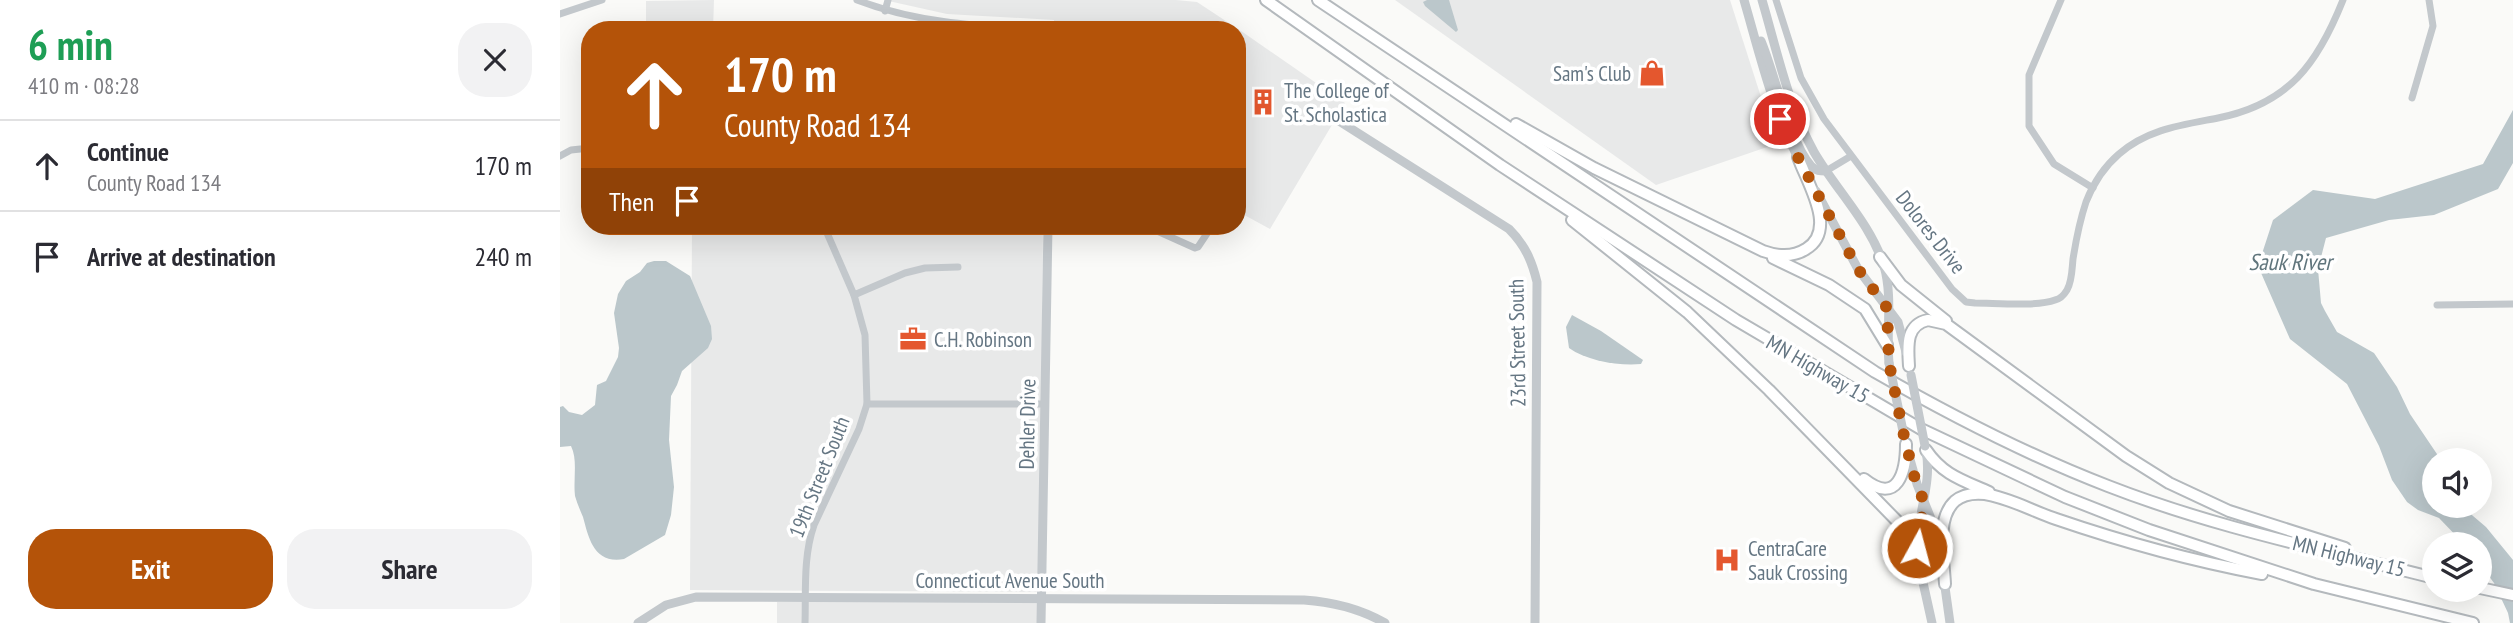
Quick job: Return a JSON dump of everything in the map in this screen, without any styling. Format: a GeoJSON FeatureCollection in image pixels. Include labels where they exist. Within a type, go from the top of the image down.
{"type":"FeatureCollection","features":[{"type":"Feature","properties":{"kind":"highway","name":"MN Highway 15"},"geometry":{"type":"LineString","coordinates":[[1266,0],[1500,165],[1736,320],[1921,429],[2065,497],[2208,551],[2320,586],[2473,623]]}},
{"type":"Feature","properties":{"kind":"highway","name":"MN Highway 15"},"geometry":{"type":"LineString","coordinates":[[1318,0],[1875,372],[1945,412],[2015,447],[2122,491],[2211,521],[2422,575]]}},
{"type":"Feature","properties":{"kind":"highway"},"geometry":{"type":"LineString","coordinates":[[1459,94],[1594,168],[1763,251],[1783,256],[1804,251],[1815,241],[1820,227],[1819,210],[1798,157]]}},
{"type":"Feature","properties":{"kind":"highway"},"geometry":{"type":"LineString","coordinates":[[1500,165],[1687,312],[1839,460],[1906,532],[1921,573]]}},
{"type":"Feature","properties":{"kind":"highway"},"geometry":{"type":"LineString","coordinates":[[1729,234],[1857,303],[1872,317],[1887,345]]}},
{"type":"Feature","properties":{"kind":"highway"},"geometry":{"type":"LineString","coordinates":[[1880,257],[1901,285],[1954,328],[2126,456],[2169,483],[2229,511],[2422,574]]}},
{"type":"Feature","properties":{"kind":"highway"},"geometry":{"type":"LineString","coordinates":[[1910,370],[1909,338],[1918,323],[1928,320],[1954,328]]}},
{"type":"Feature","properties":{"kind":"highway"},"geometry":{"type":"LineString","coordinates":[[1839,460],[1869,483],[1881,487],[1892,486],[1900,482],[1905,469],[1905,440]]}},
{"type":"Feature","properties":{"kind":"highway"},"geometry":{"type":"LineString","coordinates":[[1926,448],[1939,468],[1947,473],[2056,519],[2208,563],[2320,586]]}},
{"type":"Feature","properties":{"kind":"highway"},"geometry":{"type":"LineString","coordinates":[[1945,584],[1943,536],[1944,520],[1949,509],[1959,498],[1970,494],[1985,494],[2007,500]]}},
{"type":"Feature","properties":{"kind":"highway"},"geometry":{"type":"LineString","coordinates":[[2492,590],[2513,595]]}},
{"type":"Feature","properties":{"kind":"street"},"geometry":{"type":"LineString","coordinates":[[560,14],[602,0]]}},
{"type":"Feature","properties":{"kind":"street"},"geometry":{"type":"LineString","coordinates":[[857,0],[885,11],[938,21]]}},
{"type":"Feature","properties":{"kind":"street"},"geometry":{"type":"LineString","coordinates":[[885,11],[888,0]]}},
{"type":"Feature","properties":{"kind":"street"},"geometry":{"type":"LineString","coordinates":[[1744,0],[1774,102],[1798,157],[1858,269],[1898,322],[1929,470],[1917,548],[1932,623]]}},
{"type":"Feature","properties":{"kind":"street"},"geometry":{"type":"LineString","coordinates":[[1762,0],[1792,103],[1808,141],[1871,237],[1886,273],[1889,363],[1915,479],[1940,540],[1950,623]]}},
{"type":"Feature","properties":{"kind":"street","name":"Dolores Drive"},"geometry":{"type":"LineString","coordinates":[[1776,0],[1801,78],[1824,119],[1952,289],[1966,302],[2045,303],[2065,293],[2068,287],[2081,219],[2093,188],[2119,154],[2145,136],[2177,124],[2253,108],[2284,89],[2301,76],[2322,47],[2343,0]]}},
{"type":"Feature","properties":{"kind":"street"},"geometry":{"type":"LineString","coordinates":[[2061,0],[2029,75],[2029,127],[2054,164],[2093,188]]}},
{"type":"Feature","properties":{"kind":"street"},"geometry":{"type":"LineString","coordinates":[[2412,98],[2433,26],[2429,0]]}},
{"type":"Feature","properties":{"kind":"street"},"geometry":{"type":"LineString","coordinates":[[1747,11],[1772,67],[1797,140],[1812,167],[1826,171],[1851,156]]}},
{"type":"Feature","properties":{"kind":"street","name":"23rd Street South"},"geometry":{"type":"LineString","coordinates":[[1339,121],[1509,229],[1521,241],[1529,255],[1537,282],[1535,623]]}},
{"type":"Feature","properties":{"kind":"street"},"geometry":{"type":"LineString","coordinates":[[560,156],[571,150],[581,149]]}},
{"type":"Feature","properties":{"kind":"street","name":"19th Street South"},"geometry":{"type":"LineString","coordinates":[[805,623],[809,540],[859,429],[867,404],[865,335],[854,295],[828,235]]}},
{"type":"Feature","properties":{"kind":"street","name":"Dehler Drive"},"geometry":{"type":"LineString","coordinates":[[1041,623],[1048,235]]}},
{"type":"Feature","properties":{"kind":"street"},"geometry":{"type":"LineString","coordinates":[[1166,235],[1195,248],[1205,235]]}},
{"type":"Feature","properties":{"kind":"street"},"geometry":{"type":"LineString","coordinates":[[854,295],[905,273],[925,268],[958,267]]}},
{"type":"Feature","properties":{"kind":"street"},"geometry":{"type":"LineString","coordinates":[[2437,304],[2513,304]]}},
{"type":"Feature","properties":{"kind":"street"},"geometry":{"type":"LineString","coordinates":[[867,404],[1044,404]]}},
{"type":"Feature","properties":{"kind":"street","name":"Connecticut Avenue South"},"geometry":{"type":"LineString","coordinates":[[638,623],[666,605],[695,597],[805,596],[1304,600],[1356,608],[1385,623]]}},
{"type":"Feature","properties":{"kind":"shaded area"},"geometry":{"type":"Polygon","coordinates":[[[714,0],[713,21],[646,21],[646,1],[714,0]]]}},
{"type":"Feature","properties":{"kind":"shaded area"},"geometry":{"type":"Polygon","coordinates":[[[884,0],[1176,0],[1197,2],[1226,21],[1054,21],[947,14],[884,0]]]}},
{"type":"Feature","properties":{"kind":"shaded area"},"geometry":{"type":"Polygon","coordinates":[[[1395,0],[1730,0],[1776,144],[1656,185],[1395,0]]]}},
{"type":"Feature","properties":{"kind":"shaded area"},"geometry":{"type":"Polygon","coordinates":[[[1246,34],[1345,103],[1270,229],[1246,216],[1246,34]]]}},
{"type":"Feature","properties":{"kind":"shaded area"},"geometry":{"type":"Polygon","coordinates":[[[692,235],[1043,235],[1041,592],[690,590],[692,235]]]}},
{"type":"Feature","properties":{"kind":"shaded area"},"geometry":{"type":"Polygon","coordinates":[[[1038,601],[1038,623],[777,623],[777,602],[1038,601]]]}},
{"type":"Feature","properties":{"kind":"water"},"geometry":{"type":"Polygon","coordinates":[[[1449,0],[1458,30],[1456,32],[1425,6],[1423,2],[1449,0]]]}},
{"type":"Feature","properties":{"kind":"water","name":"Sauk River"},"geometry":{"type":"Polygon","coordinates":[[[2513,110],[2513,163],[2498,189],[2434,215],[2389,220],[2326,238],[2318,269],[2321,303],[2337,332],[2374,353],[2433,448],[2422,448],[2422,512],[2407,502],[2392,480],[2379,446],[2347,384],[2290,339],[2258,266],[2273,220],[2313,190],[2375,199],[2483,164],[2513,110]]]}},
{"type":"Feature","properties":{"kind":"water"},"geometry":{"type":"Polygon","coordinates":[[[666,261],[690,276],[711,326],[712,339],[708,348],[682,371],[671,396],[669,440],[674,487],[671,515],[665,535],[624,559],[614,560],[599,554],[588,534],[575,496],[573,451],[571,446],[560,447],[560,407],[582,415],[595,405],[597,385],[606,381],[618,357],[614,313],[618,294],[626,281],[640,272],[647,263],[666,261]]]}},
{"type":"Feature","properties":{"kind":"water"},"geometry":{"type":"Polygon","coordinates":[[[1572,315],[1643,360],[1641,364],[1604,362],[1576,353],[1569,348],[1566,327],[1572,315]]]}},
{"type":"Feature","properties":{"kind":"water","name":"Sauk River"},"geometry":{"type":"Polygon","coordinates":[[[2439,518],[2475,518],[2490,532],[2452,532],[2439,518]]]}},
{"type":"Feature","properties":{"kind":"water","name":"Sauk River"},"geometry":{"type":"Polygon","coordinates":[[[2492,534],[2513,560],[2513,623],[2510,623],[2494,583],[2492,534]]]}},
{"type":"Feature","properties":{"kind":"place","name":"Sam's Club"},"geometry":{"type":"Point","coordinates":[1652,73]}},
{"type":"Feature","properties":{"kind":"place","name":"The College of St. Scholastica"},"geometry":{"type":"Point","coordinates":[1263,102]}},
{"type":"Feature","properties":{"kind":"place","name":"C.H. Robinson"},"geometry":{"type":"Point","coordinates":[913,339]}},
{"type":"Feature","properties":{"kind":"place","name":"CentraCare Sauk Crossing"},"geometry":{"type":"Point","coordinates":[1727,560]}},
{"type":"Feature","properties":{"kind":"route"},"geometry":{"type":"LineString","coordinates":[[1780,119],[1858,269],[1887,308],[1889,363],[1904,436],[1924,502],[1917,548]]}}]}
